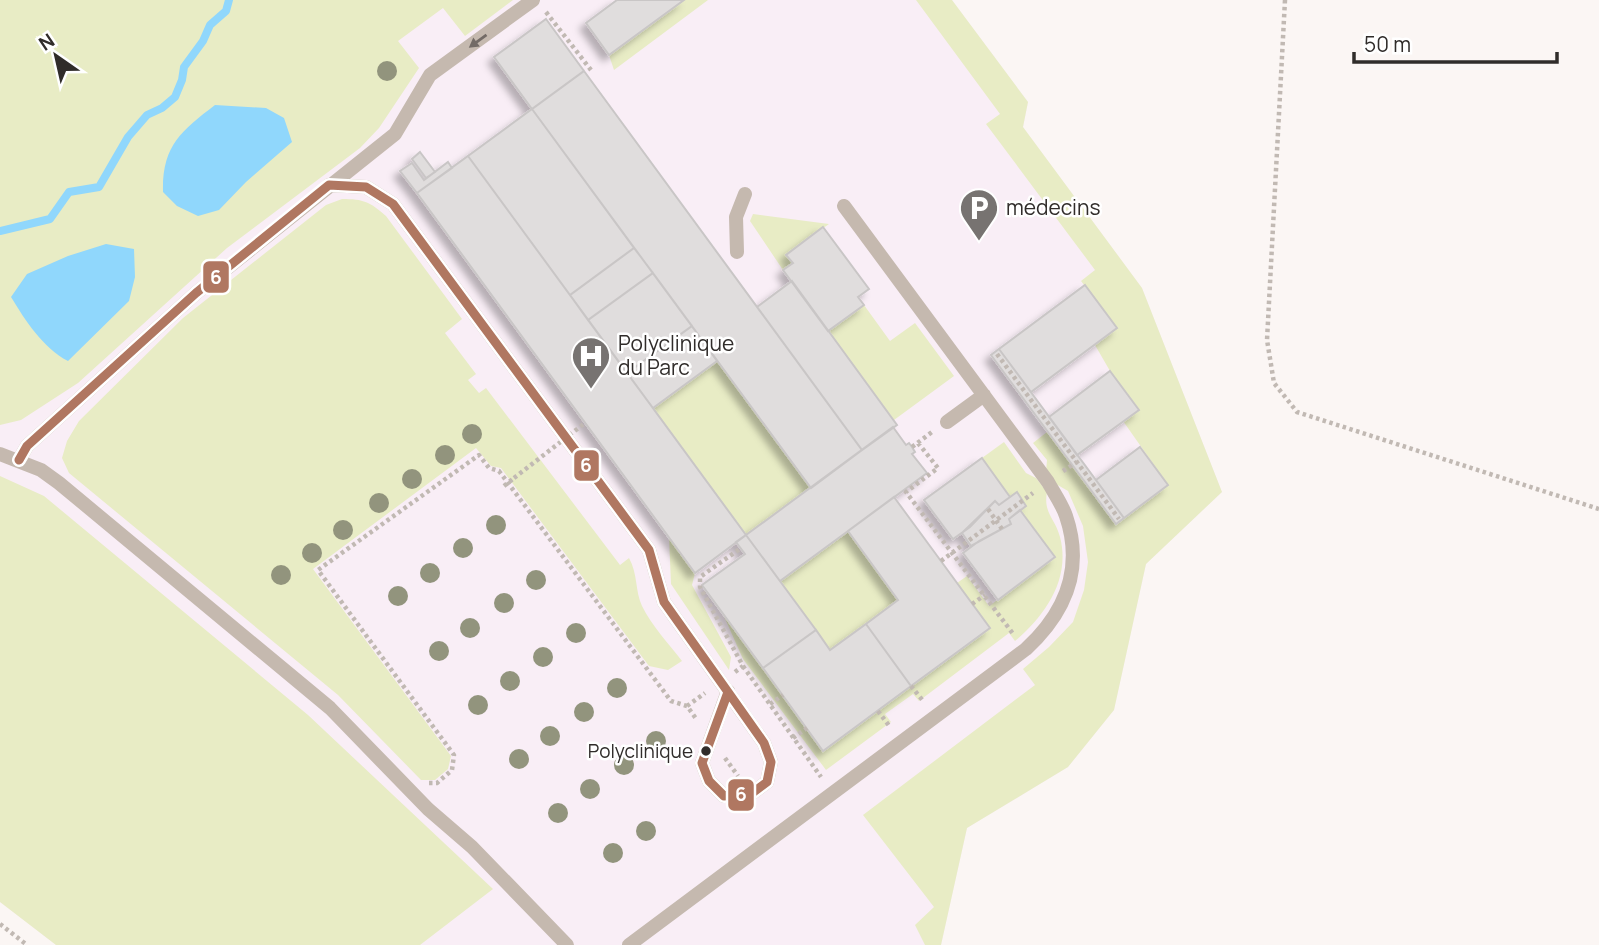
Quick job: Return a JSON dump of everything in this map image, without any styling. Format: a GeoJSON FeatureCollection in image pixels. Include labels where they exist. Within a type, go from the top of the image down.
{"type":"FeatureCollection","features":[{"type":"Feature","properties":{"kind":"lane"},"geometry":{"type":"LineString","coordinates":[[19,460],[27,446],[196,293],[395,134],[430,75],[533,0]]}},
{"type":"Feature","properties":{"kind":"lane"},"geometry":{"type":"LineString","coordinates":[[329,185],[366,187],[393,204],[649,550],[664,602],[725,686],[764,743],[771,762],[767,782],[751,794],[724,796],[709,781],[702,763],[725,686]]}},
{"type":"Feature","properties":{"kind":"lane"},"geometry":{"type":"LineString","coordinates":[[737,252],[736,217],[745,194]]}},
{"type":"Feature","properties":{"kind":"lane"},"geometry":{"type":"LineString","coordinates":[[629,945],[1026,649],[1058,614],[1071,583],[1073,541],[1065,514],[1048,482],[844,206]]}},
{"type":"Feature","properties":{"kind":"lane"},"geometry":{"type":"LineString","coordinates":[[947,422],[984,395]]}},
{"type":"Feature","properties":{"kind":"lane"},"geometry":{"type":"LineString","coordinates":[[0,454],[41,470],[59,483],[330,708],[410,790],[472,847],[567,945]]}},
{"type":"Feature","properties":{"kind":"path"},"geometry":{"type":"LineString","coordinates":[[1285,0],[1268,340],[1274,383],[1297,412],[1599,509]]}},
{"type":"Feature","properties":{"kind":"path"},"geometry":{"type":"LineString","coordinates":[[545,10],[591,71]]}},
{"type":"Feature","properties":{"kind":"path"},"geometry":{"type":"LineString","coordinates":[[996,354],[1119,519]]}},
{"type":"Feature","properties":{"kind":"path"},"geometry":{"type":"LineString","coordinates":[[506,484],[585,423]]}},
{"type":"Feature","properties":{"kind":"path"},"geometry":{"type":"LineString","coordinates":[[918,443],[937,468],[906,492],[1026,649]]}},
{"type":"Feature","properties":{"kind":"path"},"geometry":{"type":"LineString","coordinates":[[410,790],[425,783],[437,783],[452,770],[454,755],[318,570],[479,455],[489,468],[499,471],[506,484],[671,701],[687,706],[751,794]]}},
{"type":"Feature","properties":{"kind":"path"},"geometry":{"type":"LineString","coordinates":[[941,561],[1077,462]]}},
{"type":"Feature","properties":{"kind":"path"},"geometry":{"type":"LineString","coordinates":[[988,509],[1002,529]]}},
{"type":"Feature","properties":{"kind":"path"},"geometry":{"type":"LineString","coordinates":[[741,548],[700,577],[700,587],[743,666],[833,794]]}},
{"type":"Feature","properties":{"kind":"path"},"geometry":{"type":"LineString","coordinates":[[972,604],[985,596]]}},
{"type":"Feature","properties":{"kind":"path"},"geometry":{"type":"LineString","coordinates":[[687,706],[725,686],[743,666]]}},
{"type":"Feature","properties":{"kind":"path"},"geometry":{"type":"LineString","coordinates":[[770,704],[783,695]]}},
{"type":"Feature","properties":{"kind":"path"},"geometry":{"type":"LineString","coordinates":[[793,738],[807,728]]}},
{"type":"Feature","properties":{"kind":"path"},"geometry":{"type":"LineString","coordinates":[[0,924],[27,945]]}},
{"type":"Feature","properties":{"kind":"shaded area","name":"Polyclinique du Parc"},"geometry":{"type":"Polygon","coordinates":[[[242,0],[952,0],[1028,102],[1023,127],[1142,288],[1222,492],[1146,564],[1114,710],[1068,767],[967,828],[941,945],[56,945],[0,902],[0,240],[242,0]]]}},
{"type":"Feature","properties":{"kind":"green space"},"geometry":{"type":"Polygon","coordinates":[[[0,0],[513,0],[465,36],[443,8],[398,41],[419,68],[379,128],[360,148],[227,248],[78,383],[21,420],[0,425],[0,0]]]}},
{"type":"Feature","properties":{"kind":"green space"},"geometry":{"type":"Polygon","coordinates":[[[684,0],[708,0],[614,70],[609,55],[684,0]]]}},
{"type":"Feature","properties":{"kind":"green space"},"geometry":{"type":"Polygon","coordinates":[[[916,0],[952,0],[1028,102],[1023,127],[1142,288],[1222,492],[1146,564],[1114,710],[1068,767],[967,828],[941,945],[925,945],[915,925],[934,907],[863,815],[1035,685],[1023,669],[1073,622],[1084,590],[1088,562],[1083,526],[1068,491],[1056,484],[1046,472],[1047,460],[1033,443],[1047,432],[1116,524],[1168,485],[1123,421],[1139,409],[1110,371],[1095,345],[1117,328],[1081,281],[1095,270],[986,124],[1000,114],[916,0]]]}},
{"type":"Feature","properties":{"kind":"green space"},"geometry":{"type":"Polygon","coordinates":[[[342,199],[366,202],[386,216],[462,319],[445,333],[476,374],[468,380],[479,393],[486,388],[620,565],[629,558],[642,606],[682,661],[668,670],[649,666],[501,468],[491,466],[476,448],[313,569],[451,756],[448,769],[435,780],[421,780],[338,695],[69,473],[62,458],[67,441],[79,421],[183,318],[326,205],[342,199]]]}},
{"type":"Feature","properties":{"kind":"green space"},"geometry":{"type":"Polygon","coordinates":[[[753,214],[829,224],[787,254],[793,263],[783,270],[750,221],[753,214]]]}},
{"type":"Feature","properties":{"kind":"green space"},"geometry":{"type":"Polygon","coordinates":[[[864,305],[890,341],[915,323],[954,376],[894,420],[828,331],[864,305]]]}},
{"type":"Feature","properties":{"kind":"green space"},"geometry":{"type":"Polygon","coordinates":[[[717,361],[811,488],[746,535],[653,408],[717,361]]]}},
{"type":"Feature","properties":{"kind":"green space"},"geometry":{"type":"Polygon","coordinates":[[[1004,442],[1026,473],[1036,478],[1047,492],[1047,505],[1058,530],[1062,553],[1059,582],[1053,595],[1036,620],[1015,641],[1009,633],[919,701],[913,694],[885,714],[891,722],[826,770],[743,659],[723,614],[824,750],[990,628],[957,583],[967,576],[989,606],[1055,558],[982,458],[1004,442]]]}},
{"type":"Feature","properties":{"kind":"green space"},"geometry":{"type":"Polygon","coordinates":[[[0,476],[44,496],[308,715],[493,889],[420,945],[56,945],[0,902],[0,476]]]}},
{"type":"Feature","properties":{"kind":"green space"},"geometry":{"type":"Polygon","coordinates":[[[848,531],[898,600],[830,650],[780,581],[848,531]]]}},
{"type":"Feature","properties":{"kind":"green space"},"geometry":{"type":"Polygon","coordinates":[[[669,537],[695,573],[692,585],[731,657],[729,670],[671,584],[669,537]]]}},
{"type":"Feature","properties":{"kind":"water"},"geometry":{"type":"Polygon","coordinates":[[[215,105],[266,108],[284,118],[292,142],[219,210],[198,216],[177,206],[163,192],[164,176],[170,151],[176,141],[192,123],[215,105]]]}},
{"type":"Feature","properties":{"kind":"water"},"geometry":{"type":"Polygon","coordinates":[[[106,244],[134,249],[135,277],[129,301],[68,361],[43,341],[11,297],[27,274],[68,256],[106,244]]]}},
{"type":"Feature","properties":{"kind":"building"},"geometry":{"type":"Polygon","coordinates":[[[617,0],[684,0],[609,55],[586,23],[617,0]]]}},
{"type":"Feature","properties":{"kind":"building"},"geometry":{"type":"Polygon","coordinates":[[[546,19],[584,71],[532,109],[494,57],[546,19]]]}},
{"type":"Feature","properties":{"kind":"building"},"geometry":{"type":"Polygon","coordinates":[[[584,71],[862,450],[811,488],[532,109],[584,71]]]}},
{"type":"Feature","properties":{"kind":"building"},"geometry":{"type":"Polygon","coordinates":[[[532,109],[634,248],[570,295],[468,156],[532,109]]]}},
{"type":"Feature","properties":{"kind":"building"},"geometry":{"type":"Polygon","coordinates":[[[420,152],[435,172],[426,178],[412,159],[420,152]]]}},
{"type":"Feature","properties":{"kind":"building"},"geometry":{"type":"Polygon","coordinates":[[[468,156],[746,535],[695,573],[417,193],[468,156]]]}},
{"type":"Feature","properties":{"kind":"building"},"geometry":{"type":"Polygon","coordinates":[[[448,162],[452,168],[417,193],[400,171],[412,163],[424,180],[448,162]]]}},
{"type":"Feature","properties":{"kind":"building"},"geometry":{"type":"Polygon","coordinates":[[[823,227],[869,289],[858,297],[864,305],[828,331],[783,270],[793,263],[786,255],[823,227]]]}},
{"type":"Feature","properties":{"kind":"building"},"geometry":{"type":"Polygon","coordinates":[[[634,248],[653,273],[588,320],[570,295],[634,248]]]}},
{"type":"Feature","properties":{"kind":"building"},"geometry":{"type":"Polygon","coordinates":[[[653,273],[692,326],[627,373],[588,320],[653,273]]]}},
{"type":"Feature","properties":{"kind":"building"},"geometry":{"type":"Polygon","coordinates":[[[792,281],[897,425],[862,450],[757,307],[792,281]]]}},
{"type":"Feature","properties":{"kind":"building"},"geometry":{"type":"Polygon","coordinates":[[[1085,285],[1117,328],[1031,392],[999,349],[1085,285]]]}},
{"type":"Feature","properties":{"kind":"building"},"geometry":{"type":"Polygon","coordinates":[[[692,326],[717,361],[653,408],[627,373],[692,326]]]}},
{"type":"Feature","properties":{"kind":"building"},"geometry":{"type":"Polygon","coordinates":[[[999,349],[1124,518],[1116,524],[991,355],[999,349]]]}},
{"type":"Feature","properties":{"kind":"building"},"geometry":{"type":"Polygon","coordinates":[[[1110,371],[1139,410],[1077,455],[1049,417],[1110,371]]]}},
{"type":"Feature","properties":{"kind":"building"},"geometry":{"type":"Polygon","coordinates":[[[893,427],[906,445],[909,443],[912,447],[915,452],[912,454],[927,473],[780,581],[746,535],[893,427]]]}},
{"type":"Feature","properties":{"kind":"building"},"geometry":{"type":"Polygon","coordinates":[[[1140,447],[1168,485],[1124,518],[1096,480],[1140,447]]]}},
{"type":"Feature","properties":{"kind":"building"},"geometry":{"type":"Polygon","coordinates":[[[982,458],[1010,497],[999,505],[995,501],[970,527],[953,539],[924,500],[982,458]]]}},
{"type":"Feature","properties":{"kind":"building"},"geometry":{"type":"Polygon","coordinates":[[[1017,492],[1026,506],[1009,519],[1011,524],[971,546],[962,533],[995,501],[999,505],[1017,492]]]}},
{"type":"Feature","properties":{"kind":"building"},"geometry":{"type":"Polygon","coordinates":[[[894,497],[990,628],[911,686],[866,624],[898,600],[848,531],[894,497]]]}},
{"type":"Feature","properties":{"kind":"building"},"geometry":{"type":"Polygon","coordinates":[[[1020,510],[1055,557],[998,600],[963,553],[1011,524],[1009,519],[1020,510]]]}},
{"type":"Feature","properties":{"kind":"building"},"geometry":{"type":"Polygon","coordinates":[[[746,535],[816,630],[763,668],[702,585],[745,554],[736,542],[746,535]]]}},
{"type":"Feature","properties":{"kind":"building"},"geometry":{"type":"Polygon","coordinates":[[[866,624],[911,686],[823,751],[763,668],[816,630],[830,650],[866,624]]]}},
{"type":"Feature","properties":{"kind":"waterway"},"geometry":{"type":"LineString","coordinates":[[0,231],[50,219],[69,192],[99,187],[128,137],[147,115],[162,108],[175,97],[184,67],[203,41],[210,25],[226,11],[229,0]]}},
{"type":"Feature","properties":{"kind":"transit line","name":"6"},"geometry":{"type":"LineString","coordinates":[[19,460],[27,446],[196,293],[329,185],[366,187],[393,204],[649,550],[664,602],[728,692]]}},
{"type":"Feature","properties":{"kind":"transit line","name":"6"},"geometry":{"type":"LineString","coordinates":[[728,692],[764,743],[771,762],[767,782],[751,794],[724,796],[709,781],[702,763],[728,692]]}},
{"type":"Feature","properties":{"kind":"place","name":"médecins"},"geometry":{"type":"Point","coordinates":[979,242]}},
{"type":"Feature","properties":{"kind":"place","name":"Polyclinique du Parc"},"geometry":{"type":"Point","coordinates":[591,390]}},
{"type":"Feature","properties":{"kind":"place","name":"Polyclinique"},"geometry":{"type":"Point","coordinates":[706,751]}}]}
